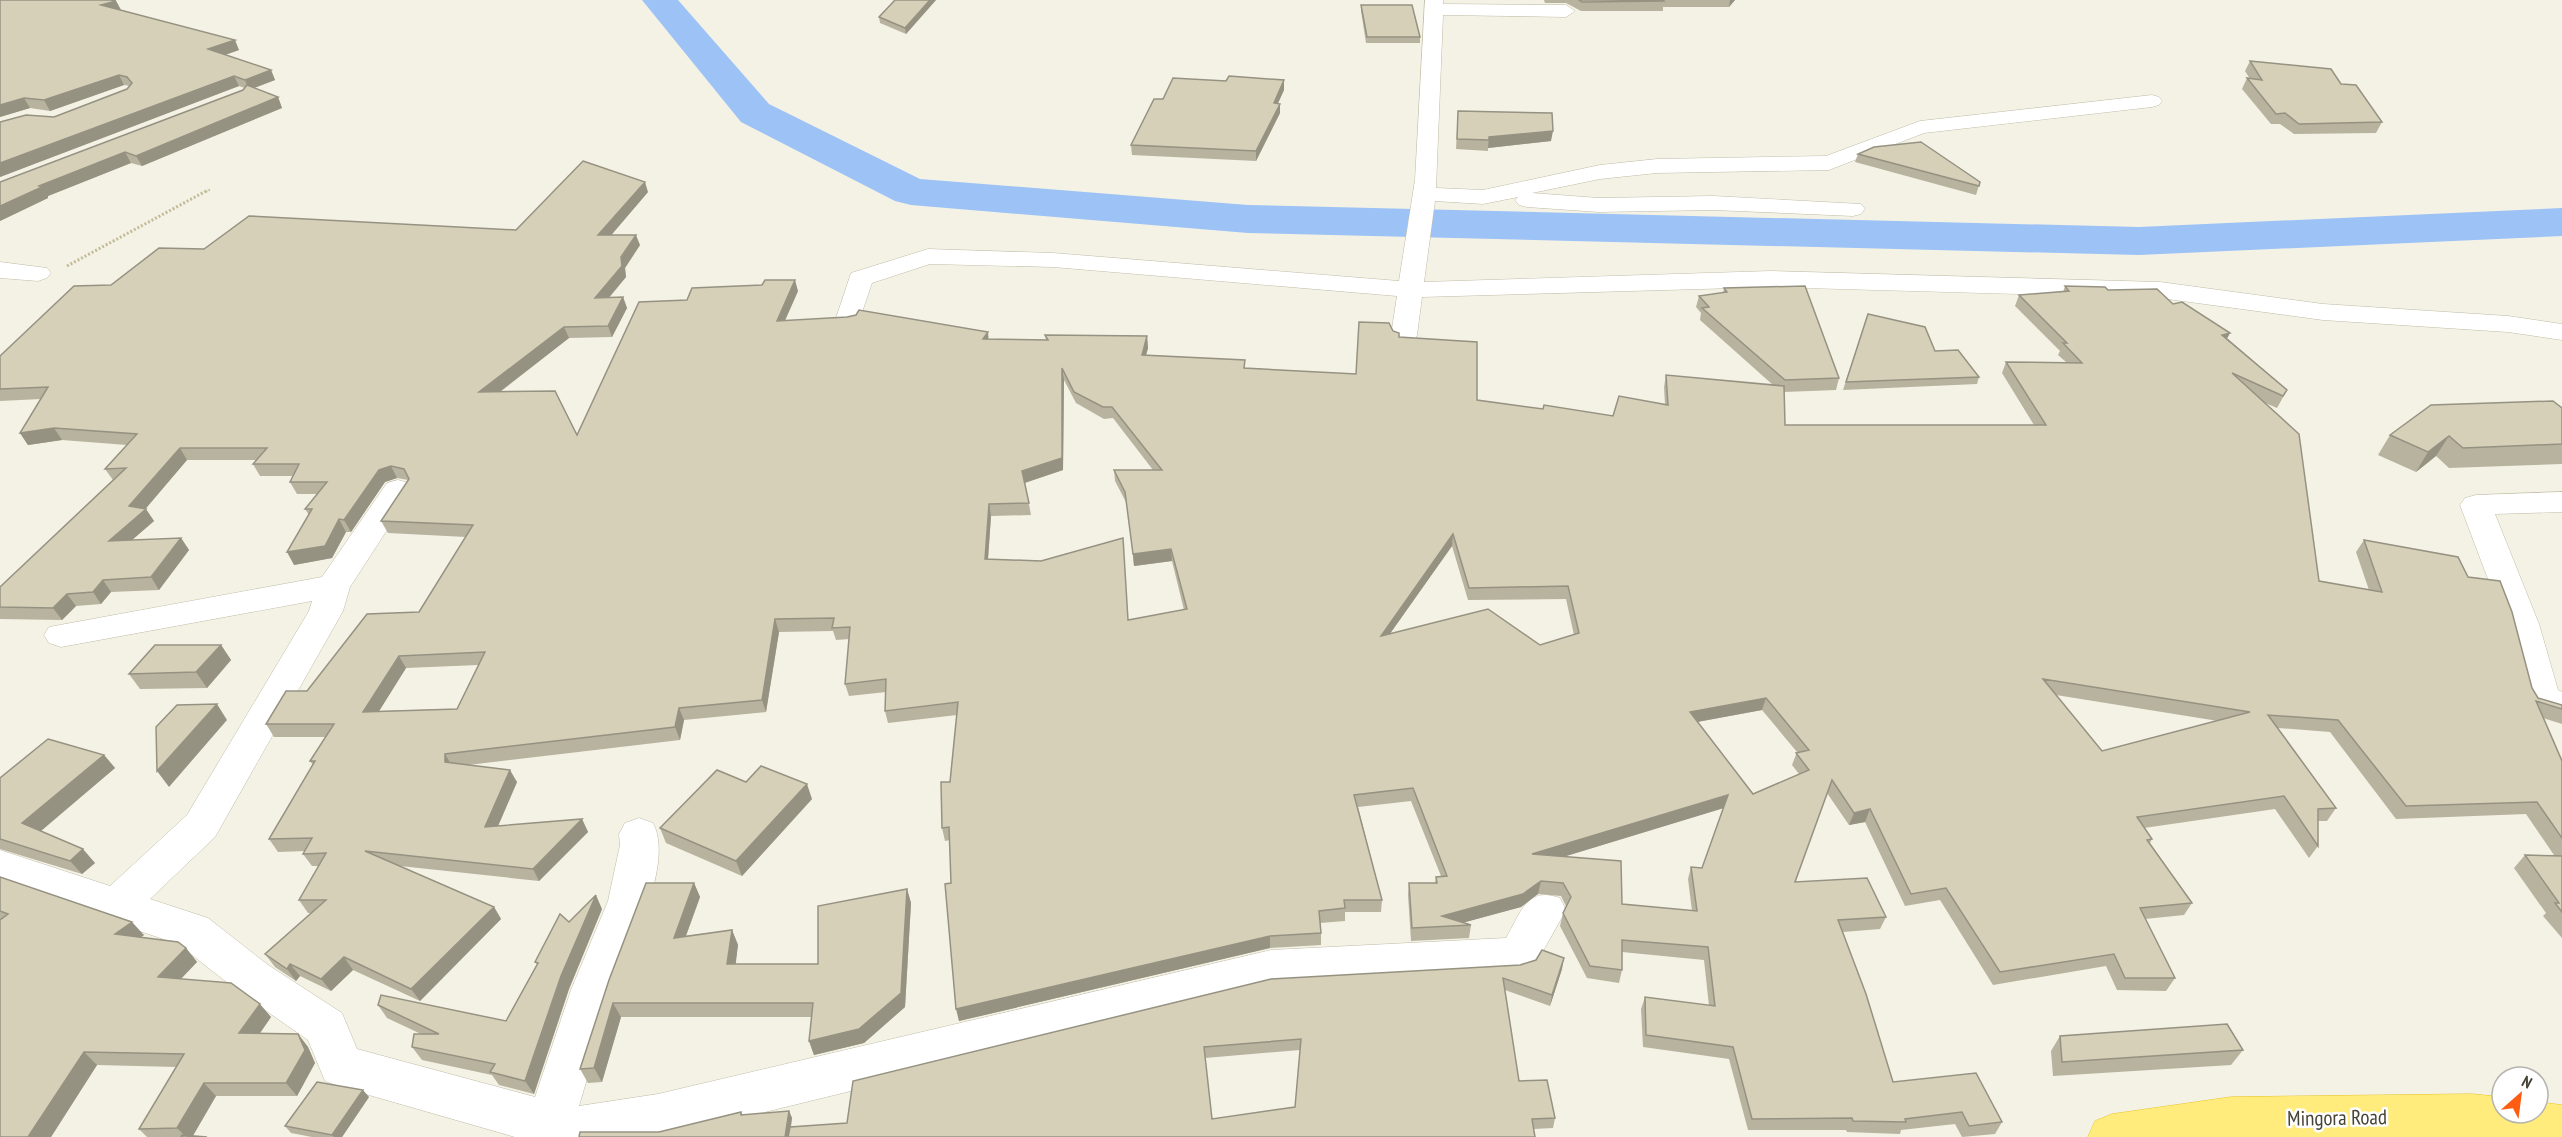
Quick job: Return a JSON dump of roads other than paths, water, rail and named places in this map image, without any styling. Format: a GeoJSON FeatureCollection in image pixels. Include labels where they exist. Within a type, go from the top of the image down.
{"type":"FeatureCollection","features":[{"type":"Feature","properties":{"kind":"highway","name":"Mingora Road"},"geometry":{"type":"LineString","coordinates":[[2112,1137],[2231,1119],[2472,1116],[2562,1127]]}},
{"type":"Feature","properties":{"kind":"street"},"geometry":{"type":"LineString","coordinates":[[1404,335],[1426,187],[1434,4],[1566,11]]}},
{"type":"Feature","properties":{"kind":"street"},"geometry":{"type":"LineString","coordinates":[[1483,197],[1600,172],[1658,166],[1829,163],[1920,128],[2152,101]]}},
{"type":"Feature","properties":{"kind":"street"},"geometry":{"type":"LineString","coordinates":[[1426,187],[1483,197],[1599,205],[1713,203],[1853,209]]}},
{"type":"Feature","properties":{"kind":"street"},"geometry":{"type":"LineString","coordinates":[[849,318],[860,278],[928,256],[1053,261],[1412,290],[1771,279],[2160,290],[2323,312],[2508,324],[2562,332]]}},
{"type":"Feature","properties":{"kind":"street"},"geometry":{"type":"LineString","coordinates":[[0,270],[38,273]]}},
{"type":"Feature","properties":{"kind":"street"},"geometry":{"type":"LineString","coordinates":[[115,907],[201,826],[326,611],[333,586],[399,490]]}},
{"type":"Feature","properties":{"kind":"street"},"geometry":{"type":"LineString","coordinates":[[2562,502],[2476,506],[2522,624],[2542,699],[2562,705]]}},
{"type":"Feature","properties":{"kind":"street"},"geometry":{"type":"LineString","coordinates":[[61,635],[333,586]]}},
{"type":"Feature","properties":{"kind":"street"},"geometry":{"type":"LineString","coordinates":[[546,1136],[593,990],[629,901],[640,845],[639,834]]}},
{"type":"Feature","properties":{"kind":"street"},"geometry":{"type":"LineString","coordinates":[[0,867],[193,932],[253,978],[326,1027],[341,1066],[526,1116],[546,1136]]}},
{"type":"Feature","properties":{"kind":"street"},"geometry":{"type":"LineString","coordinates":[[546,1136],[658,1116],[1271,969],[1518,956],[1545,910]]}},
{"type":"Feature","properties":{"kind":"waterway"},"geometry":{"type":"LineString","coordinates":[[659,0],[755,113],[911,192],[1248,219],[2139,241],[2562,222]]}}]}
